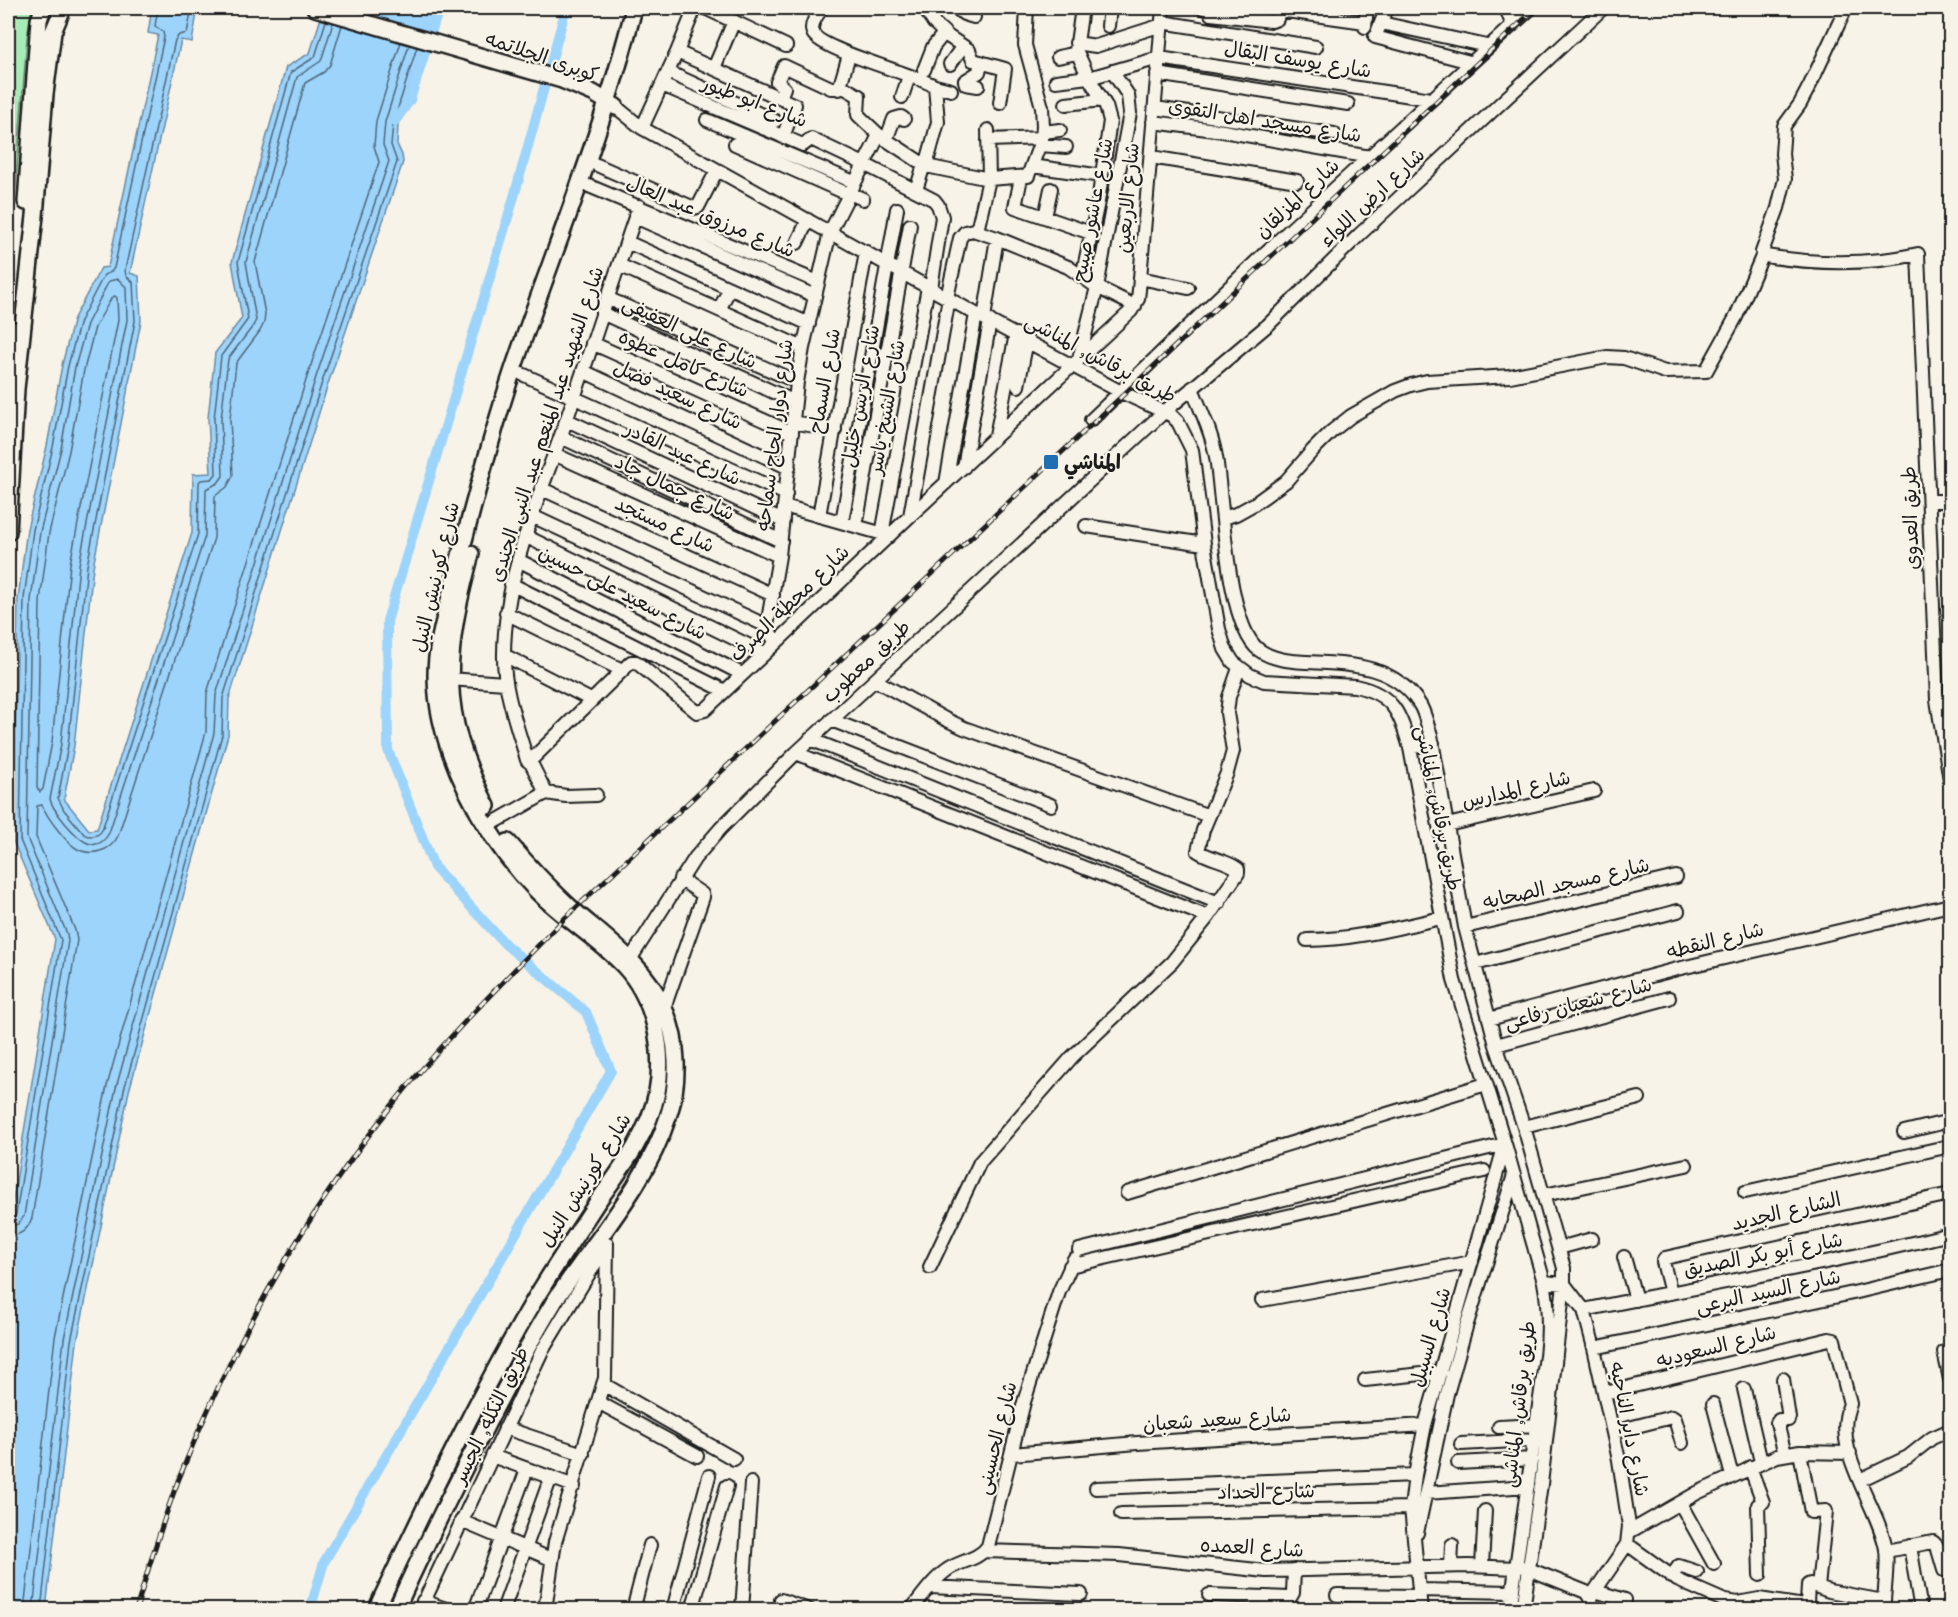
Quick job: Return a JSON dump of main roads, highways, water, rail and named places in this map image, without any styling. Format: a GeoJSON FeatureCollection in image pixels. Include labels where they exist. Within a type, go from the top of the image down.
{"type":"FeatureCollection","features":[{"type":"Feature","properties":{"kind":"main road"},"geometry":{"type":"LineString","coordinates":[[8,353],[15,332],[39,20],[43,8]]}},
{"type":"Feature","properties":{"kind":"main road"},"geometry":{"type":"LineString","coordinates":[[8,532],[13,367],[35,216],[45,94],[53,32],[63,8]]}},
{"type":"Feature","properties":{"kind":"main road","name":"كوبرى الجلاتمه"},"geometry":{"type":"LineString","coordinates":[[315,8],[578,87],[612,104]]}},
{"type":"Feature","properties":{"kind":"main road","name":"شارع كورنيش النيل"},"geometry":{"type":"LineString","coordinates":[[569,230],[590,186],[597,165],[634,8]]}},
{"type":"Feature","properties":{"kind":"main road","name":"شارع كورنيش النيل"},"geometry":{"type":"LineString","coordinates":[[540,887],[495,822],[476,784],[455,725],[445,647],[463,545],[523,356],[569,230],[642,8]]}},
{"type":"Feature","properties":{"kind":"main road","name":"شارع كورنيش النيل"},"geometry":{"type":"LineString","coordinates":[[396,1610],[453,1489],[524,1354],[554,1302],[635,1185],[650,1159],[669,1115],[674,1092],[673,1035],[664,1008],[645,975],[518,870],[495,838],[462,780],[439,710],[436,678],[522,374],[523,356]]}},
{"type":"Feature","properties":{"kind":"main road","name":"شارع كورنيش النيل"},"geometry":{"type":"LineString","coordinates":[[376,1610],[485,1388],[526,1315],[633,1150],[652,1111],[659,1069],[656,1036],[648,1005],[629,963]]}},
{"type":"Feature","properties":{"kind":"water"},"geometry":{"type":"Polygon","coordinates":[[[152,8],[198,8],[192,42],[181,40],[130,273],[139,276],[141,321],[93,567],[74,746],[64,799],[89,830],[97,829],[192,533],[193,474],[211,473],[208,418],[215,353],[242,318],[232,262],[286,67],[310,53],[324,8],[435,8],[398,125],[397,144],[403,162],[329,381],[229,699],[228,735],[129,1091],[77,1342],[46,1609],[8,1610],[8,1231],[55,939],[13,841],[18,599],[27,529],[74,318],[101,268],[108,267],[158,35],[148,33],[152,8]]]}},
{"type":"Feature","properties":{"kind":"waterway"},"geometry":{"type":"LineString","coordinates":[[395,121],[410,100],[439,8]]}},
{"type":"Feature","properties":{"kind":"waterway"},"geometry":{"type":"LineString","coordinates":[[310,1610],[324,1562],[611,1071],[586,1012],[506,945],[434,867],[388,750],[387,621],[514,197],[566,8]]}},
{"type":"Feature","properties":{"kind":"railway"},"geometry":{"type":"LineString","coordinates":[[136,1610],[178,1481],[221,1381],[246,1332],[299,1237],[329,1192],[393,1104],[434,1056],[565,918],[1536,8]]}},
{"type":"Feature","properties":{"kind":"place","name":"المناشي"},"geometry":{"type":"Point","coordinates":[1051,462]}}]}
